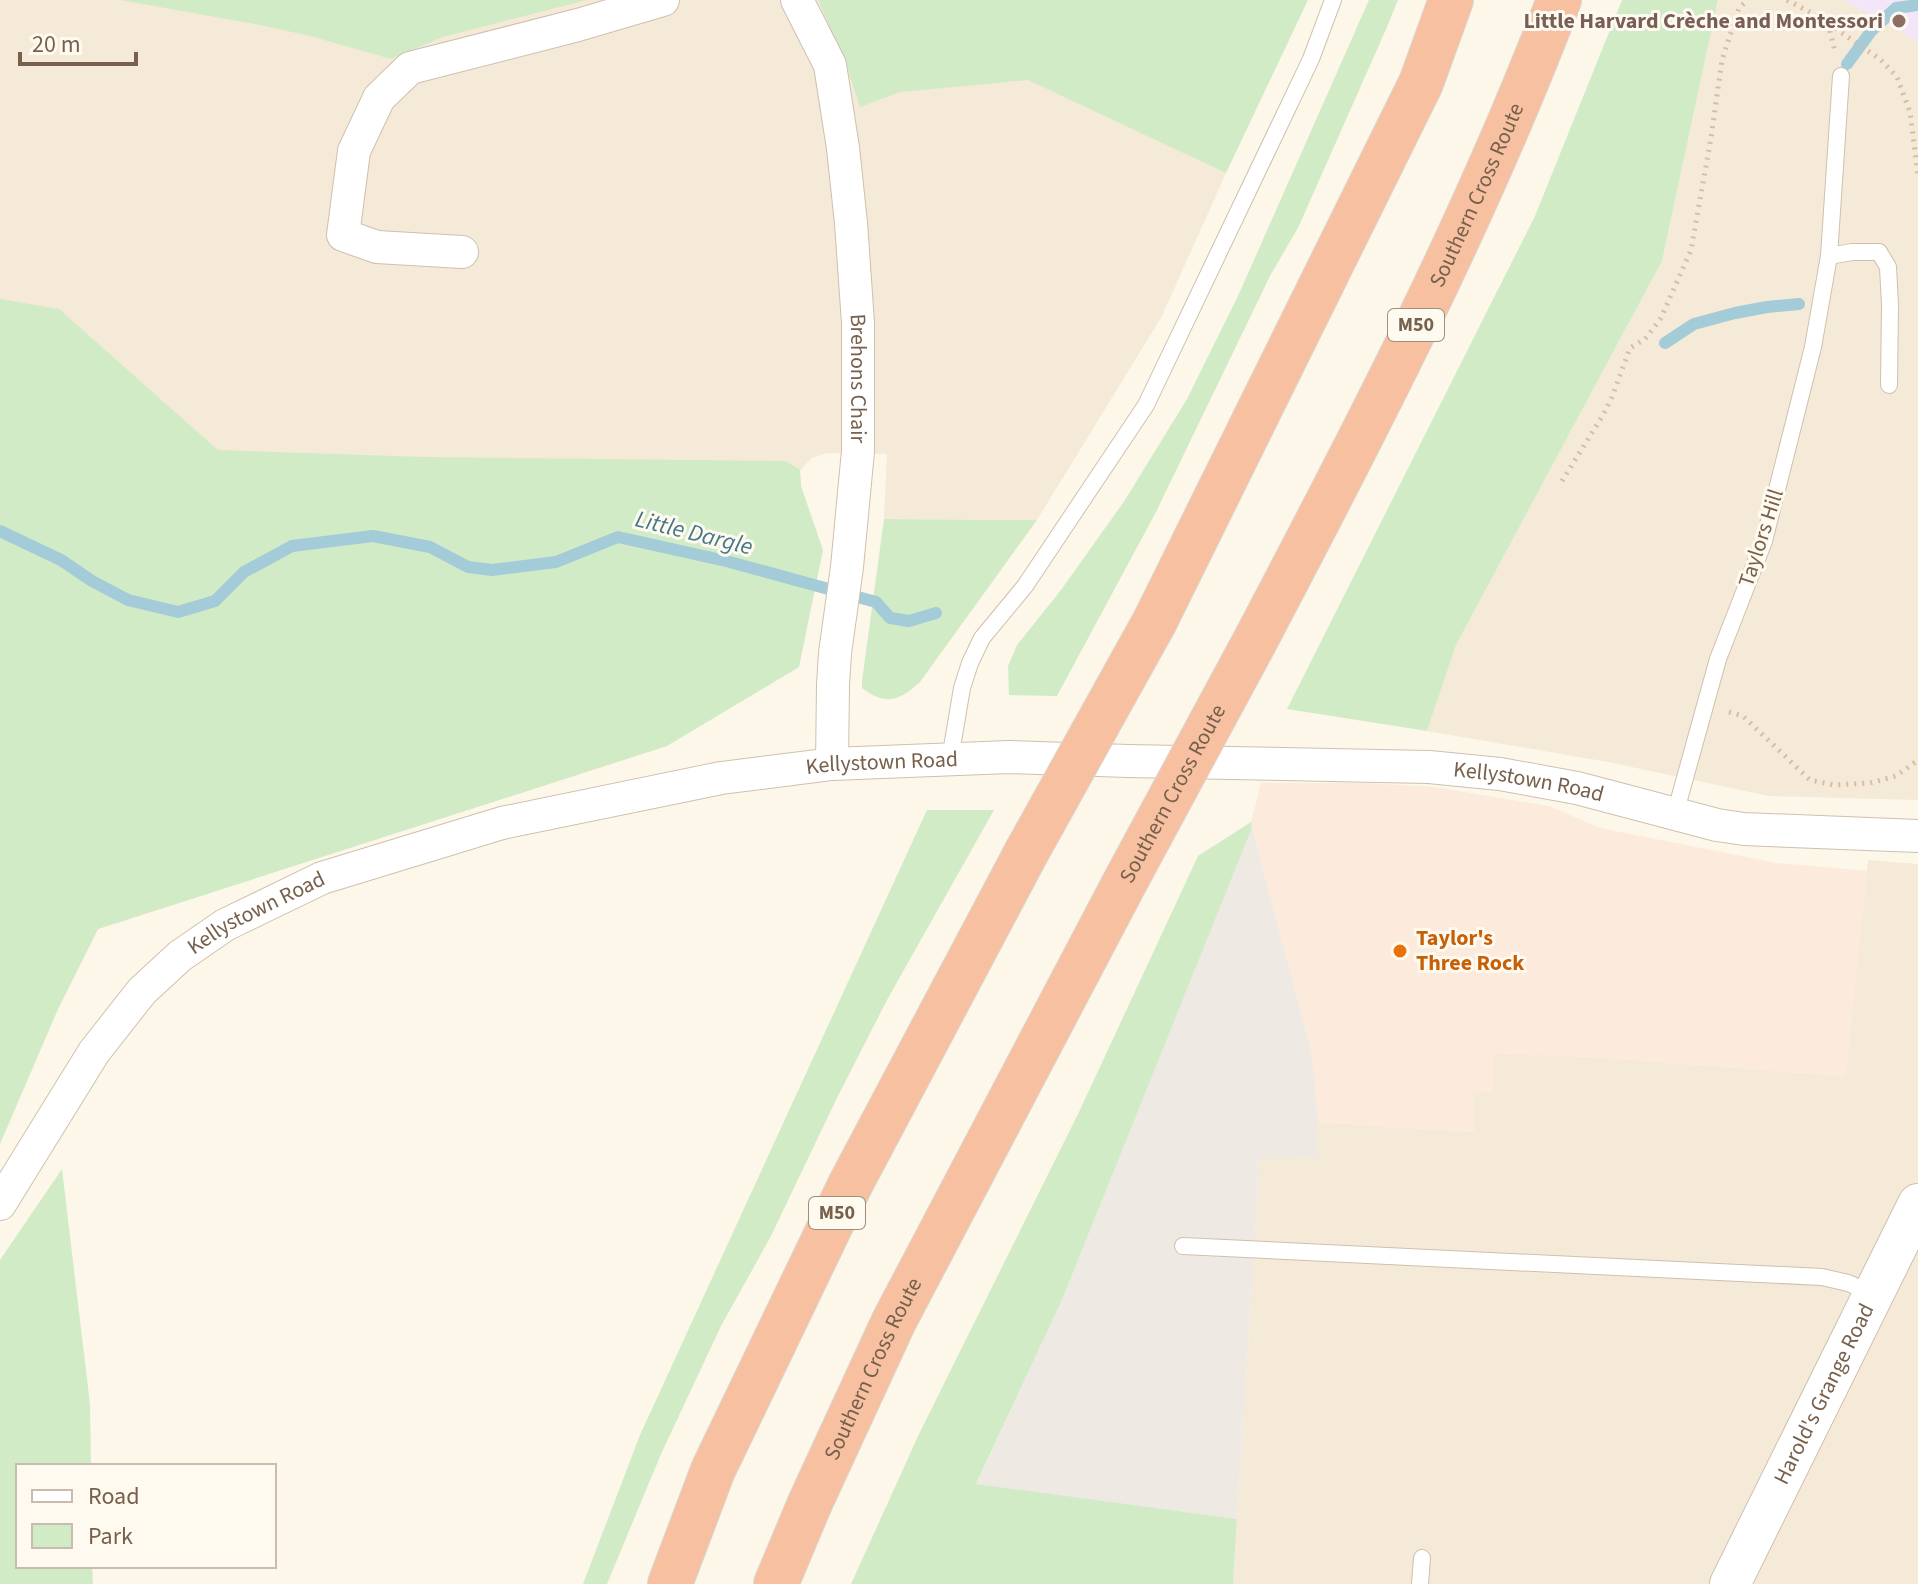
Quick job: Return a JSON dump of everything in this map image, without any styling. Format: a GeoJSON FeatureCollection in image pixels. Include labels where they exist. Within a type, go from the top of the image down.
{"type":"FeatureCollection","features":[{"type":"Feature","properties":{"kind":"highway","name":"M50"},"geometry":{"type":"LineString","coordinates":[[670,1584],[713,1470],[850,1185],[1026,853],[1155,621],[1421,83],[1451,0]]}},
{"type":"Feature","properties":{"kind":"highway","name":"Southern Cross Route"},"geometry":{"type":"LineString","coordinates":[[776,1584],[894,1321],[1371,420],[1456,241],[1539,53],[1559,0]]}},
{"type":"Feature","properties":{"kind":"street"},"geometry":{"type":"LineString","coordinates":[[462,252],[377,247],[343,235],[354,151],[379,98],[410,68],[663,0]]}},
{"type":"Feature","properties":{"kind":"street","name":"Brehons Chair"},"geometry":{"type":"LineString","coordinates":[[797,0],[830,65],[843,148],[858,323],[858,451],[833,685],[832,764]]}},
{"type":"Feature","properties":{"kind":"street","name":"Kellystown Road"},"geometry":{"type":"LineString","coordinates":[[0,1204],[94,1052],[142,991],[180,956],[225,925],[322,878],[502,823],[721,778],[832,764],[1009,757],[1429,767],[1500,774],[1577,788],[1717,825],[1744,829],[1918,836]]}},
{"type":"Feature","properties":{"kind":"street","name":"Harold's Grange Road"},"geometry":{"type":"LineString","coordinates":[[1730,1584],[1918,1204]]}},
{"type":"Feature","properties":{"kind":"lane"},"geometry":{"type":"LineString","coordinates":[[950,759],[962,688],[982,638],[1025,586],[1146,405],[1311,59],[1333,0]]}},
{"type":"Feature","properties":{"kind":"lane","name":"Taylors Hill"},"geometry":{"type":"LineString","coordinates":[[1675,814],[1718,659],[1764,541],[1813,347],[1829,256],[1841,76]]}},
{"type":"Feature","properties":{"kind":"lane"},"geometry":{"type":"LineString","coordinates":[[1829,256],[1879,252],[1888,267],[1889,385]]}},
{"type":"Feature","properties":{"kind":"lane"},"geometry":{"type":"LineString","coordinates":[[1183,1246],[1822,1277],[1848,1283],[1874,1295]]}},
{"type":"Feature","properties":{"kind":"lane"},"geometry":{"type":"LineString","coordinates":[[1420,1584],[1422,1558]]}},
{"type":"Feature","properties":{"kind":"path"},"geometry":{"type":"LineString","coordinates":[[1562,481],[1608,406],[1630,348],[1645,339],[1661,318],[1691,250],[1722,60],[1739,8],[1748,0]]}},
{"type":"Feature","properties":{"kind":"path"},"geometry":{"type":"LineString","coordinates":[[1787,0],[1817,16],[1880,59],[1897,77],[1910,112],[1918,175]]}},
{"type":"Feature","properties":{"kind":"path"},"geometry":{"type":"LineString","coordinates":[[1705,706],[1743,716],[1810,780],[1834,785],[1870,783],[1896,776],[1918,760]]}},
{"type":"Feature","properties":{"kind":"shaded area"},"geometry":{"type":"Polygon","coordinates":[[[0,0],[1261,0],[1186,154],[1226,173],[1162,316],[1037,520],[884,519],[887,454],[827,453],[812,458],[800,470],[801,486],[694,681],[667,746],[98,929],[58,1009],[0,1144],[0,0]]]}},
{"type":"Feature","properties":{"kind":"shaded area"},"geometry":{"type":"Polygon","coordinates":[[[1718,0],[1843,0],[1918,42],[1918,800],[1769,796],[1608,762],[1427,731],[1456,645],[1662,261],[1718,0]]]}},
{"type":"Feature","properties":{"kind":"shaded area","name":"Little Harvard Crèche and Montessori"},"geometry":{"type":"Polygon","coordinates":[[[1843,0],[1918,0],[1918,42],[1843,0]]]}},
{"type":"Feature","properties":{"kind":"shaded area"},"geometry":{"type":"Polygon","coordinates":[[[1261,783],[1366,783],[1435,787],[1549,806],[1600,828],[1777,863],[1867,871],[1846,1076],[1594,1057],[1494,1053],[1494,1092],[1473,1092],[1474,1132],[1318,1122],[1312,1055],[1252,828],[1261,783]]]}},
{"type":"Feature","properties":{"kind":"shaded area"},"geometry":{"type":"Polygon","coordinates":[[[1252,828],[1312,1055],[1318,1122],[1317,1157],[1260,1159],[1237,1519],[976,1485],[1062,1300],[1252,828]]]}},
{"type":"Feature","properties":{"kind":"shaded area"},"geometry":{"type":"Polygon","coordinates":[[[1868,860],[1918,864],[1918,1584],[1233,1584],[1260,1158],[1317,1157],[1318,1122],[1474,1132],[1473,1092],[1494,1053],[1594,1057],[1845,1076],[1868,860]]]}},
{"type":"Feature","properties":{"kind":"green space"},"geometry":{"type":"Polygon","coordinates":[[[120,0],[587,0],[443,37],[391,59],[260,25],[120,0]]]}},
{"type":"Feature","properties":{"kind":"green space"},"geometry":{"type":"Polygon","coordinates":[[[818,0],[1308,0],[1226,173],[1028,80],[900,92],[860,107],[846,64],[818,0]]]}},
{"type":"Feature","properties":{"kind":"green space"},"geometry":{"type":"Polygon","coordinates":[[[1369,0],[1398,0],[1298,228],[1271,274],[1156,512],[1057,696],[1009,695],[1008,666],[1017,645],[1061,590],[1125,500],[1187,399],[1238,296],[1369,0]]]}},
{"type":"Feature","properties":{"kind":"green space"},"geometry":{"type":"Polygon","coordinates":[[[1622,0],[1718,0],[1662,261],[1456,645],[1427,731],[1287,709],[1535,216],[1622,0]]]}},
{"type":"Feature","properties":{"kind":"green space"},"geometry":{"type":"Polygon","coordinates":[[[0,299],[59,309],[218,450],[425,457],[786,461],[800,470],[801,486],[823,550],[799,667],[667,746],[98,929],[58,1009],[0,1144],[0,299]]]}},
{"type":"Feature","properties":{"kind":"green space"},"geometry":{"type":"Polygon","coordinates":[[[884,519],[1037,520],[920,682],[892,699],[878,697],[862,688],[884,519]]]}},
{"type":"Feature","properties":{"kind":"green space"},"geometry":{"type":"Polygon","coordinates":[[[927,810],[994,810],[887,1000],[770,1238],[721,1326],[661,1454],[607,1584],[583,1584],[640,1435],[927,810]]]}},
{"type":"Feature","properties":{"kind":"green space"},"geometry":{"type":"Polygon","coordinates":[[[1251,822],[1252,828],[1062,1300],[976,1484],[1237,1519],[1233,1584],[851,1584],[919,1434],[1079,1112],[1198,856],[1251,822]]]}},
{"type":"Feature","properties":{"kind":"green space"},"geometry":{"type":"Polygon","coordinates":[[[62,1169],[90,1404],[91,1464],[16,1464],[16,1568],[92,1568],[93,1584],[0,1584],[0,1260],[62,1169]]]}},
{"type":"Feature","properties":{"kind":"waterway","name":"Little Dargle"},"geometry":{"type":"LineString","coordinates":[[1847,64],[1872,30],[1896,8],[1918,5]]}},
{"type":"Feature","properties":{"kind":"waterway","name":"Little Dargle"},"geometry":{"type":"LineString","coordinates":[[1665,343],[1694,324],[1735,313],[1799,304]]}},
{"type":"Feature","properties":{"kind":"waterway","name":"Little Dargle"},"geometry":{"type":"LineString","coordinates":[[0,531],[61,560],[128,600],[178,612],[215,601],[244,572],[292,546],[373,536],[430,547],[468,567],[492,570],[556,562],[618,537],[726,561],[876,602],[890,618],[909,621],[936,613]]}},
{"type":"Feature","properties":{"kind":"place","name":"Little Harvard Crèche and Montessori"},"geometry":{"type":"Point","coordinates":[1899,21]}},
{"type":"Feature","properties":{"kind":"place","name":"Taylor's Three Rock"},"geometry":{"type":"Point","coordinates":[1400,951]}}]}
